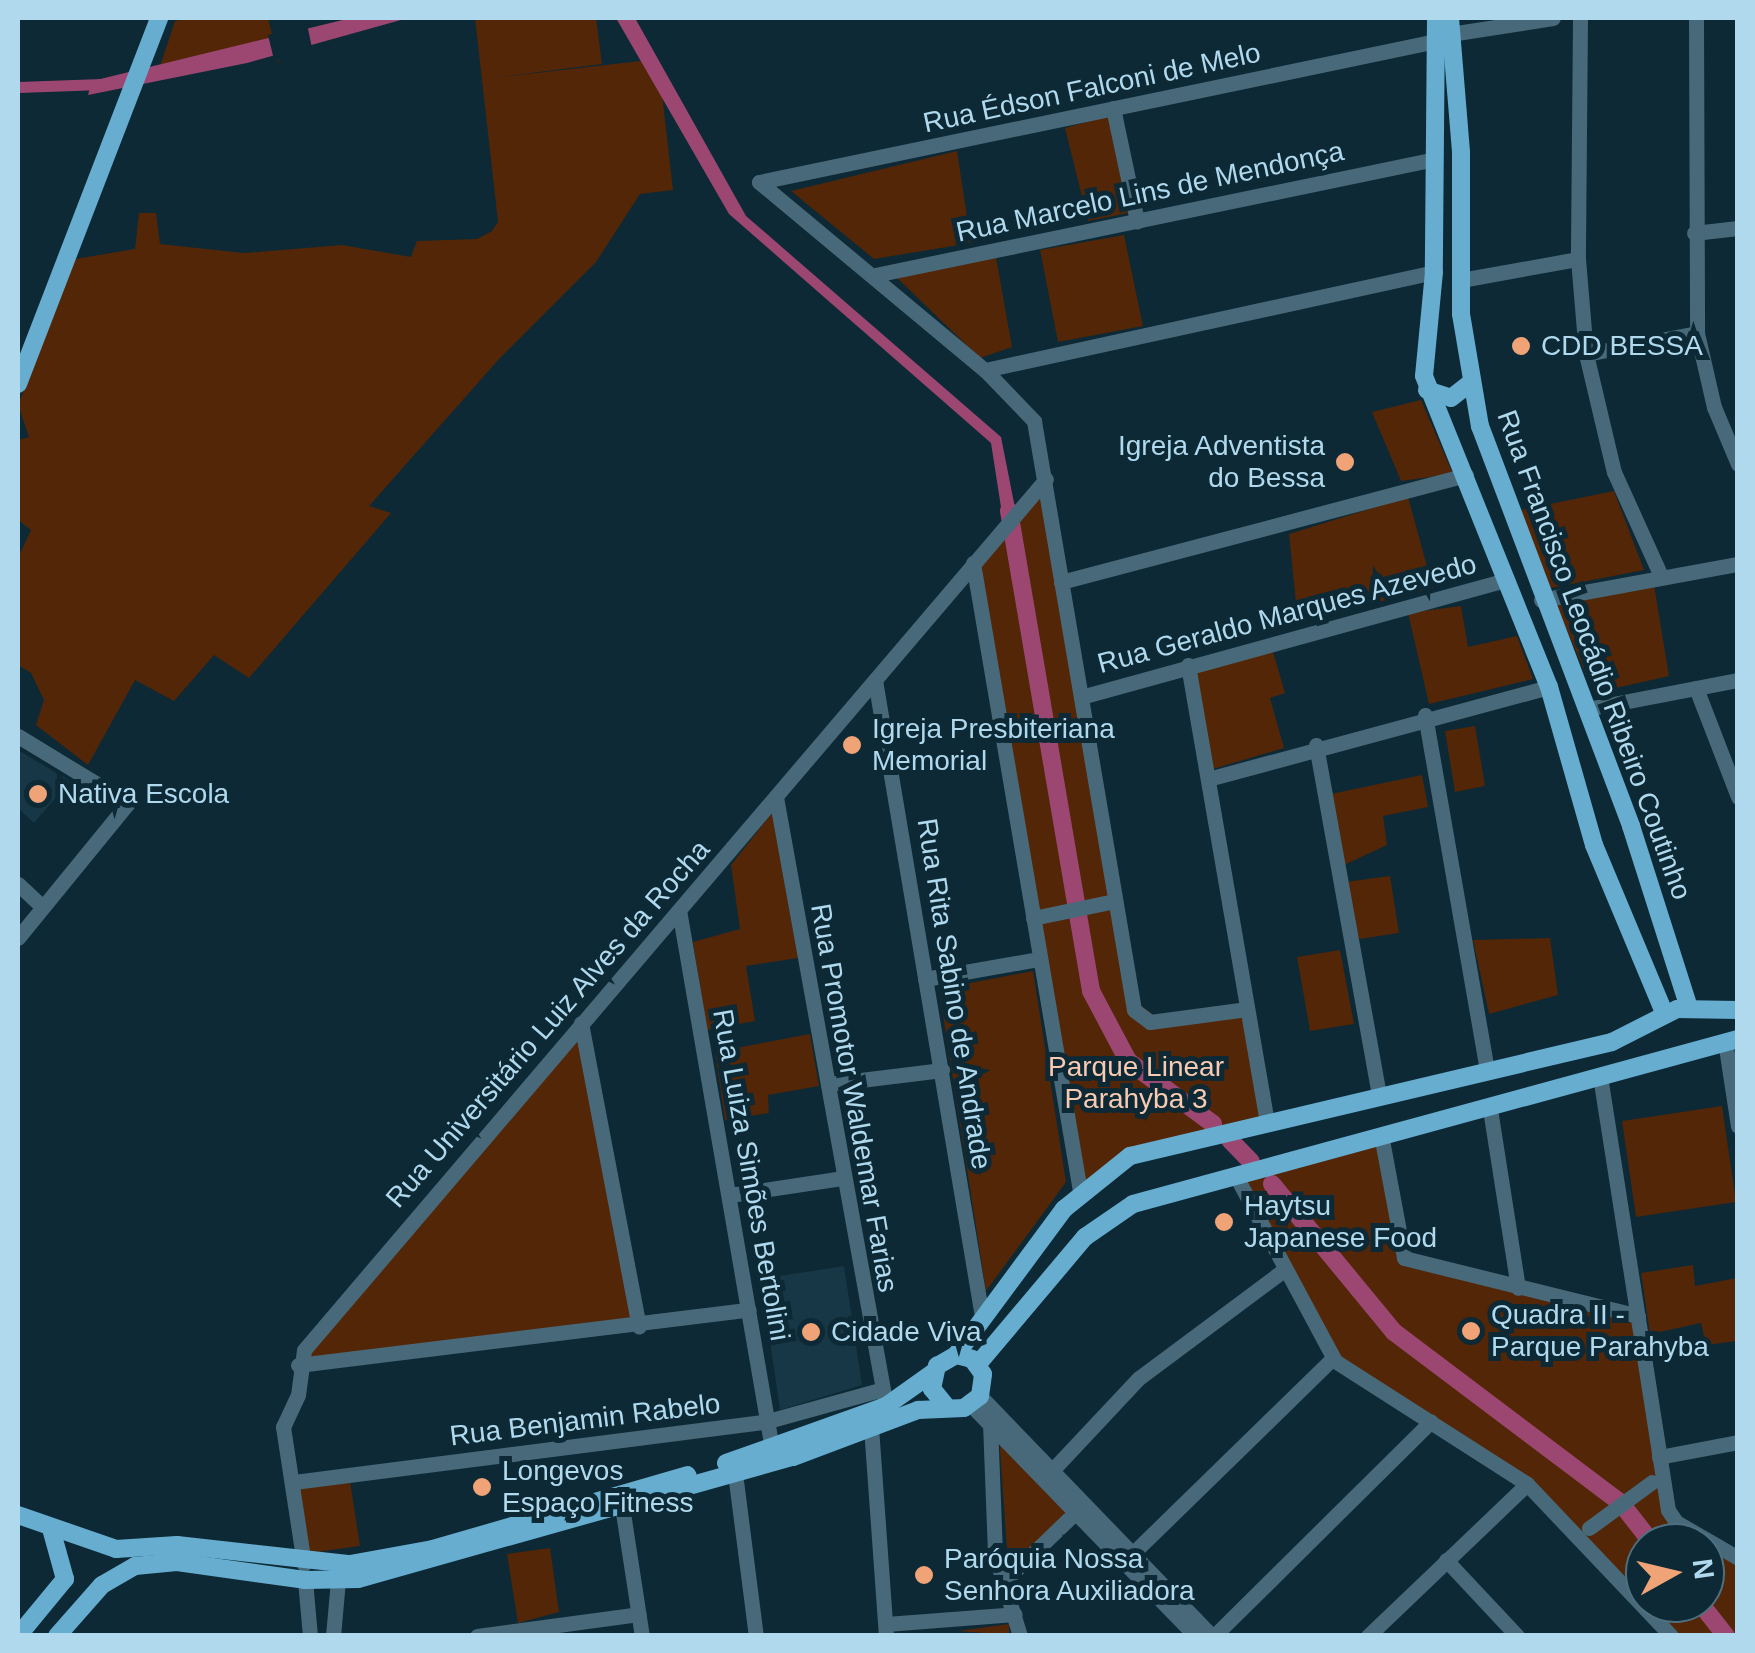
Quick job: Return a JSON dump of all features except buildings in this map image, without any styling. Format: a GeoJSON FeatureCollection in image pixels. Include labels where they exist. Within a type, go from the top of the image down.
{"type":"FeatureCollection","features":[{"type":"Feature","properties":{"kind":"main road"},"geometry":{"type":"LineString","coordinates":[[18,384],[24,348],[158,18]]}},
{"type":"Feature","properties":{"kind":"main road","name":"Rua Francisco Leocádio Ribeiro Coutinho"},"geometry":{"type":"LineString","coordinates":[[1436,18],[1446,31],[1461,153],[1461,280],[1470,383],[1541,600],[1587,708],[1694,1011]]}},
{"type":"Feature","properties":{"kind":"main road","name":"Rua Francisco Leocádio Ribeiro Coutinho"},"geometry":{"type":"LineString","coordinates":[[1446,31],[1435,159],[1434,272],[1423,345],[1428,390],[1466,475],[1549,687],[1594,845],[1662,1018]]}},
{"type":"Feature","properties":{"kind":"main road"},"geometry":{"type":"LineString","coordinates":[[1428,390],[1452,398],[1470,383]]}},
{"type":"Feature","properties":{"kind":"main road"},"geometry":{"type":"LineString","coordinates":[[57,1636],[102,1585],[149,1563],[305,1572],[392,1559],[772,1449],[935,1372],[956,1354],[1080,1191],[1137,1154],[1612,1042],[1662,1018],[1694,1011],[1738,1010]]}},
{"type":"Feature","properties":{"kind":"main road"},"geometry":{"type":"LineString","coordinates":[[1694,1011],[1707,1028],[1702,1048]]}},
{"type":"Feature","properties":{"kind":"main road"},"geometry":{"type":"LineString","coordinates":[[1662,1018],[1659,1040],[1674,1055]]}},
{"type":"Feature","properties":{"kind":"main road"},"geometry":{"type":"LineString","coordinates":[[18,1515],[52,1532],[116,1548],[177,1546],[338,1580],[408,1567],[975,1400],[978,1364],[1103,1221],[1146,1199],[1382,1140],[1731,1040]]}},
{"type":"Feature","properties":{"kind":"main road"},"geometry":{"type":"LineString","coordinates":[[956,1354],[978,1364]]}},
{"type":"Feature","properties":{"kind":"main road"},"geometry":{"type":"LineString","coordinates":[[935,1372],[933,1394],[946,1406]]}},
{"type":"Feature","properties":{"kind":"main road"},"geometry":{"type":"LineString","coordinates":[[18,1636],[65,1579],[52,1532]]}},
{"type":"Feature","properties":{"kind":"street","name":"Rua Édson Falconi de Melo"},"geometry":{"type":"LineString","coordinates":[[875,275],[759,182],[1113,108],[1446,31],[1553,18]]}},
{"type":"Feature","properties":{"kind":"street"},"geometry":{"type":"LineString","coordinates":[[1580,18],[1578,259],[1586,354],[1614,472],[1661,576]]}},
{"type":"Feature","properties":{"kind":"street"},"geometry":{"type":"LineString","coordinates":[[1696,18],[1697,333],[1714,407],[1738,464]]}},
{"type":"Feature","properties":{"kind":"street"},"geometry":{"type":"LineString","coordinates":[[1113,108],[1137,221]]}},
{"type":"Feature","properties":{"kind":"street","name":"Rua Marcelo Lins de Mendonça"},"geometry":{"type":"LineString","coordinates":[[875,275],[1435,159]]}},
{"type":"Feature","properties":{"kind":"street"},"geometry":{"type":"LineString","coordinates":[[1694,233],[1738,228]]}},
{"type":"Feature","properties":{"kind":"street"},"geometry":{"type":"LineString","coordinates":[[1461,280],[1578,259]]}},
{"type":"Feature","properties":{"kind":"street"},"geometry":{"type":"LineString","coordinates":[[985,370],[1434,272]]}},
{"type":"Feature","properties":{"kind":"street"},"geometry":{"type":"LineString","coordinates":[[875,275],[985,370],[1034,420],[1134,1010],[1143,1022],[1248,1008]]}},
{"type":"Feature","properties":{"kind":"street"},"geometry":{"type":"LineString","coordinates":[[1586,354],[1697,333]]}},
{"type":"Feature","properties":{"kind":"street"},"geometry":{"type":"LineString","coordinates":[[1060,582],[1466,475]]}},
{"type":"Feature","properties":{"kind":"street","name":"Rua Universitário Luiz Alves da Rocha"},"geometry":{"type":"LineString","coordinates":[[298,1364],[581,1023],[1046,479]]}},
{"type":"Feature","properties":{"kind":"street"},"geometry":{"type":"LineString","coordinates":[[973,563],[1080,1191]]}},
{"type":"Feature","properties":{"kind":"street"},"geometry":{"type":"LineString","coordinates":[[1541,600],[1738,564]]}},
{"type":"Feature","properties":{"kind":"street","name":"Rua Geraldo Marques Azevedo"},"geometry":{"type":"LineString","coordinates":[[1081,697],[1507,580]]}},
{"type":"Feature","properties":{"kind":"street"},"geometry":{"type":"LineString","coordinates":[[1188,665],[1267,1123]]}},
{"type":"Feature","properties":{"kind":"street","name":"Rua Rita Sabino de Andrade"},"geometry":{"type":"LineString","coordinates":[[875,680],[982,1317]]}},
{"type":"Feature","properties":{"kind":"street"},"geometry":{"type":"LineString","coordinates":[[1587,708],[1738,680]]}},
{"type":"Feature","properties":{"kind":"street"},"geometry":{"type":"LineString","coordinates":[[1208,779],[1425,716],[1549,687]]}},
{"type":"Feature","properties":{"kind":"street"},"geometry":{"type":"LineString","coordinates":[[1696,688],[1738,797]]}},
{"type":"Feature","properties":{"kind":"street"},"geometry":{"type":"LineString","coordinates":[[1425,716],[1486,1071]]}},
{"type":"Feature","properties":{"kind":"street"},"geometry":{"type":"LineString","coordinates":[[18,736],[128,803],[18,938]]}},
{"type":"Feature","properties":{"kind":"street"},"geometry":{"type":"LineString","coordinates":[[1316,746],[1378,1095]]}},
{"type":"Feature","properties":{"kind":"street","name":"Rua Promotor Waldemar Farias"},"geometry":{"type":"LineString","coordinates":[[776,797],[883,1398]]}},
{"type":"Feature","properties":{"kind":"street"},"geometry":{"type":"LineString","coordinates":[[18,884],[43,907]]}},
{"type":"Feature","properties":{"kind":"street"},"geometry":{"type":"LineString","coordinates":[[1033,918],[1115,902]]}},
{"type":"Feature","properties":{"kind":"street","name":"Rua Luiza Simões Bertolini"},"geometry":{"type":"LineString","coordinates":[[679,910],[772,1449]]}},
{"type":"Feature","properties":{"kind":"street"},"geometry":{"type":"LineString","coordinates":[[925,979],[1039,959]]}},
{"type":"Feature","properties":{"kind":"street"},"geometry":{"type":"LineString","coordinates":[[581,1023],[638,1326]]}},
{"type":"Feature","properties":{"kind":"street"},"geometry":{"type":"LineString","coordinates":[[1731,1040],[1738,1126]]}},
{"type":"Feature","properties":{"kind":"street"},"geometry":{"type":"LineString","coordinates":[[828,1084],[942,1070]]}},
{"type":"Feature","properties":{"kind":"street"},"geometry":{"type":"LineString","coordinates":[[1600,1076],[1672,1519],[1738,1558]]}},
{"type":"Feature","properties":{"kind":"street"},"geometry":{"type":"LineString","coordinates":[[1490,1109],[1518,1288]]}},
{"type":"Feature","properties":{"kind":"street"},"geometry":{"type":"LineString","coordinates":[[1382,1140],[1400,1252],[1410,1261],[1638,1316]]}},
{"type":"Feature","properties":{"kind":"street"},"geometry":{"type":"LineString","coordinates":[[730,1195],[842,1178]]}},
{"type":"Feature","properties":{"kind":"street"},"geometry":{"type":"LineString","coordinates":[[1237,1178],[1333,1358],[1527,1484],[1670,1636]]}},
{"type":"Feature","properties":{"kind":"street"},"geometry":{"type":"LineString","coordinates":[[1047,1474],[1139,1378],[1285,1270]]}},
{"type":"Feature","properties":{"kind":"street"},"geometry":{"type":"LineString","coordinates":[[310,1636],[294,1482],[283,1428],[298,1395],[298,1364],[749,1310]]}},
{"type":"Feature","properties":{"kind":"street"},"geometry":{"type":"LineString","coordinates":[[1129,1558],[1333,1358]]}},
{"type":"Feature","properties":{"kind":"street","name":"Rua Benjamin Rabelo"},"geometry":{"type":"LineString","coordinates":[[294,1482],[768,1421],[883,1398]]}},
{"type":"Feature","properties":{"kind":"street"},"geometry":{"type":"LineString","coordinates":[[975,1400],[990,1423],[1047,1474]]}},
{"type":"Feature","properties":{"kind":"street"},"geometry":{"type":"LineString","coordinates":[[975,1400],[1129,1558],[1213,1636],[1432,1422]]}},
{"type":"Feature","properties":{"kind":"street"},"geometry":{"type":"LineString","coordinates":[[990,1423],[1001,1584],[1020,1636]]}},
{"type":"Feature","properties":{"kind":"street"},"geometry":{"type":"LineString","coordinates":[[871,1428],[886,1630],[1015,1614]]}},
{"type":"Feature","properties":{"kind":"street"},"geometry":{"type":"LineString","coordinates":[[1659,1457],[1738,1442]]}},
{"type":"Feature","properties":{"kind":"street"},"geometry":{"type":"LineString","coordinates":[[735,1473],[756,1636]]}},
{"type":"Feature","properties":{"kind":"street"},"geometry":{"type":"LineString","coordinates":[[1589,1528],[1652,1482]]}},
{"type":"Feature","properties":{"kind":"street"},"geometry":{"type":"LineString","coordinates":[[1368,1636],[1527,1484]]}},
{"type":"Feature","properties":{"kind":"street"},"geometry":{"type":"LineString","coordinates":[[622,1506],[642,1636]]}},
{"type":"Feature","properties":{"kind":"street"},"geometry":{"type":"LineString","coordinates":[[1001,1584],[1080,1508]]}},
{"type":"Feature","properties":{"kind":"street"},"geometry":{"type":"LineString","coordinates":[[1129,1558],[1196,1636]]}},
{"type":"Feature","properties":{"kind":"street"},"geometry":{"type":"LineString","coordinates":[[1446,1560],[1517,1636]]}},
{"type":"Feature","properties":{"kind":"street"},"geometry":{"type":"LineString","coordinates":[[333,1636],[338,1580]]}},
{"type":"Feature","properties":{"kind":"street"},"geometry":{"type":"LineString","coordinates":[[477,1636],[639,1614]]}},
{"type":"Feature","properties":{"kind":"shaded area"},"geometry":{"type":"Polygon","coordinates":[[[351,18],[408,18],[247,63],[88,95],[92,81],[351,18]]]}},
{"type":"Feature","properties":{"kind":"shaded area"},"geometry":{"type":"Polygon","coordinates":[[[616,18],[635,18],[746,216],[1001,437],[1017,518],[1005,533],[991,443],[729,214],[616,18]]]}},
{"type":"Feature","properties":{"kind":"shaded area","name":"Nativa Escola"},"geometry":{"type":"Polygon","coordinates":[[[18,750],[70,781],[34,823],[18,808],[18,750]]]}},
{"type":"Feature","properties":{"kind":"shaded area","name":"Cidade Viva"},"geometry":{"type":"Polygon","coordinates":[[[844,1266],[862,1385],[780,1410],[761,1279],[844,1266]]]}},
{"type":"Feature","properties":{"kind":"green space"},"geometry":{"type":"Polygon","coordinates":[[[268,18],[280,66],[269,41],[160,66],[175,21],[268,18]]]}},
{"type":"Feature","properties":{"kind":"green space"},"geometry":{"type":"Polygon","coordinates":[[[475,18],[596,18],[602,64],[493,78],[658,59],[673,190],[640,194],[596,262],[499,359],[369,506],[391,513],[249,678],[214,655],[174,701],[135,680],[88,765],[36,725],[44,700],[31,673],[18,665],[18,558],[31,530],[18,520],[18,440],[29,437],[18,405],[75,259],[135,249],[139,213],[156,213],[160,244],[244,253],[342,245],[411,257],[417,241],[477,239],[492,231],[498,222],[475,18]]]}},
{"type":"Feature","properties":{"kind":"green space"},"geometry":{"type":"Polygon","coordinates":[[[1108,116],[1128,213],[1088,221],[1065,128],[1108,116]]]}},
{"type":"Feature","properties":{"kind":"green space"},"geometry":{"type":"Polygon","coordinates":[[[957,151],[971,243],[874,259],[791,191],[957,151]]]}},
{"type":"Feature","properties":{"kind":"green space"},"geometry":{"type":"Polygon","coordinates":[[[1124,235],[1143,326],[1058,342],[1040,250],[1124,235]]]}},
{"type":"Feature","properties":{"kind":"green space"},"geometry":{"type":"Polygon","coordinates":[[[996,257],[1012,347],[980,358],[895,276],[996,257]]]}},
{"type":"Feature","properties":{"kind":"green space"},"geometry":{"type":"Polygon","coordinates":[[[1421,400],[1453,474],[1401,481],[1372,412],[1421,400]]]}},
{"type":"Feature","properties":{"kind":"green space","name":"Parque Linear Parahyba 3"},"geometry":{"type":"Polygon","coordinates":[[[1047,482],[1136,1002],[1165,1023],[1243,1016],[1267,1123],[1137,1153],[1086,1185],[977,566],[1047,482]]]}},
{"type":"Feature","properties":{"kind":"green space"},"geometry":{"type":"Polygon","coordinates":[[[1614,491],[1644,570],[1551,588],[1516,511],[1614,491]]]}},
{"type":"Feature","properties":{"kind":"green space"},"geometry":{"type":"Polygon","coordinates":[[[1408,497],[1433,588],[1298,623],[1289,534],[1408,497]]]}},
{"type":"Feature","properties":{"kind":"green space"},"geometry":{"type":"Polygon","coordinates":[[[1654,585],[1669,676],[1594,693],[1556,605],[1654,585]]]}},
{"type":"Feature","properties":{"kind":"green space"},"geometry":{"type":"Polygon","coordinates":[[[1461,606],[1468,647],[1517,636],[1533,679],[1429,704],[1408,613],[1461,606]]]}},
{"type":"Feature","properties":{"kind":"green space"},"geometry":{"type":"Polygon","coordinates":[[[1273,652],[1285,693],[1270,698],[1284,748],[1213,769],[1196,668],[1273,652]]]}},
{"type":"Feature","properties":{"kind":"green space"},"geometry":{"type":"Polygon","coordinates":[[[1475,726],[1485,786],[1455,792],[1445,731],[1475,726]]]}},
{"type":"Feature","properties":{"kind":"green space"},"geometry":{"type":"Polygon","coordinates":[[[1422,775],[1428,807],[1383,816],[1387,845],[1342,866],[1326,795],[1422,775]]]}},
{"type":"Feature","properties":{"kind":"green space"},"geometry":{"type":"Polygon","coordinates":[[[772,813],[798,958],[746,966],[755,1021],[707,1030],[693,942],[740,929],[731,865],[772,813]]]}},
{"type":"Feature","properties":{"kind":"green space"},"geometry":{"type":"Polygon","coordinates":[[[1390,876],[1399,933],[1346,941],[1338,883],[1390,876]]]}},
{"type":"Feature","properties":{"kind":"green space"},"geometry":{"type":"Polygon","coordinates":[[[1550,938],[1558,995],[1489,1014],[1473,940],[1550,938]]]}},
{"type":"Feature","properties":{"kind":"green space"},"geometry":{"type":"Polygon","coordinates":[[[1340,950],[1354,1024],[1310,1031],[1297,957],[1340,950]]]}},
{"type":"Feature","properties":{"kind":"green space"},"geometry":{"type":"Polygon","coordinates":[[[1033,971],[1066,1182],[986,1291],[939,989],[1033,971]]]}},
{"type":"Feature","properties":{"kind":"green space"},"geometry":{"type":"Polygon","coordinates":[[[579,1028],[633,1330],[302,1358],[579,1028]]]}},
{"type":"Feature","properties":{"kind":"green space"},"geometry":{"type":"Polygon","coordinates":[[[810,1034],[819,1086],[768,1095],[769,1113],[725,1120],[715,1052],[810,1034]]]}},
{"type":"Feature","properties":{"kind":"green space"},"geometry":{"type":"Polygon","coordinates":[[[1722,1106],[1736,1202],[1636,1217],[1622,1121],[1722,1106]]]}},
{"type":"Feature","properties":{"kind":"green space"},"geometry":{"type":"Polygon","coordinates":[[[1381,1141],[1400,1261],[1639,1318],[1669,1521],[1672,1523],[1625,1523],[1625,1590],[1528,1487],[1334,1360],[1240,1178],[1381,1141]]]}},
{"type":"Feature","properties":{"kind":"green space"},"geometry":{"type":"Polygon","coordinates":[[[1693,1265],[1695,1286],[1737,1278],[1737,1341],[1706,1345],[1701,1323],[1650,1334],[1641,1273],[1693,1265]]]}},
{"type":"Feature","properties":{"kind":"green space"},"geometry":{"type":"Polygon","coordinates":[[[999,1436],[1068,1514],[1009,1577],[999,1436]]]}},
{"type":"Feature","properties":{"kind":"green space"},"geometry":{"type":"Polygon","coordinates":[[[350,1481],[360,1546],[309,1553],[299,1489],[350,1481]]]}},
{"type":"Feature","properties":{"kind":"green space"},"geometry":{"type":"Polygon","coordinates":[[[550,1548],[559,1612],[518,1623],[507,1554],[550,1548]]]}},
{"type":"Feature","properties":{"kind":"green space"},"geometry":{"type":"Polygon","coordinates":[[[1725,1554],[1737,1561],[1737,1635],[1668,1635],[1657,1623],[1725,1623],[1725,1554]]]}},
{"type":"Feature","properties":{"kind":"green space"},"geometry":{"type":"Polygon","coordinates":[[[1009,1624],[1009,1635],[958,1631],[1009,1624]]]}},
{"type":"Feature","properties":{"kind":"pier"},"geometry":{"type":"Polygon","coordinates":[[[307,24],[312,48],[274,60],[268,35],[307,24]]]}},
{"type":"Feature","properties":{"kind":"waterway"},"geometry":{"type":"LineString","coordinates":[[18,87],[102,84]]}},
{"type":"Feature","properties":{"kind":"waterway"},"geometry":{"type":"LineString","coordinates":[[1009,511],[1091,991],[1128,1061],[1213,1124]]}},
{"type":"Feature","properties":{"kind":"waterway"},"geometry":{"type":"LineString","coordinates":[[1230,1140],[1251,1162]]}},
{"type":"Feature","properties":{"kind":"waterway"},"geometry":{"type":"LineString","coordinates":[[1272,1184],[1394,1332],[1620,1502],[1636,1523]]}},
{"type":"Feature","properties":{"kind":"waterway"},"geometry":{"type":"LineString","coordinates":[[1716,1623],[1726,1636]]}},
{"type":"Feature","properties":{"kind":"place","name":"CDD BESSA"},"geometry":{"type":"Point","coordinates":[1521,346]}},
{"type":"Feature","properties":{"kind":"place","name":"Igreja Adventista do Bessa"},"geometry":{"type":"Point","coordinates":[1345,462]}},
{"type":"Feature","properties":{"kind":"place","name":"Igreja Presbiteriana Memorial"},"geometry":{"type":"Point","coordinates":[852,745]}},
{"type":"Feature","properties":{"kind":"place","name":"Nativa Escola"},"geometry":{"type":"Point","coordinates":[38,794]}},
{"type":"Feature","properties":{"kind":"place","name":"Haytsu Japanese Food"},"geometry":{"type":"Point","coordinates":[1224,1222]}},
{"type":"Feature","properties":{"kind":"place","name":"Quadra II - Parque Parahyba"},"geometry":{"type":"Point","coordinates":[1471,1331]}},
{"type":"Feature","properties":{"kind":"place","name":"Cidade Viva"},"geometry":{"type":"Point","coordinates":[811,1332]}},
{"type":"Feature","properties":{"kind":"place","name":"Longevos Espaço Fitness"},"geometry":{"type":"Point","coordinates":[482,1487]}},
{"type":"Feature","properties":{"kind":"place","name":"Paróquia Nossa Senhora Auxiliadora"},"geometry":{"type":"Point","coordinates":[924,1575]}}]}
